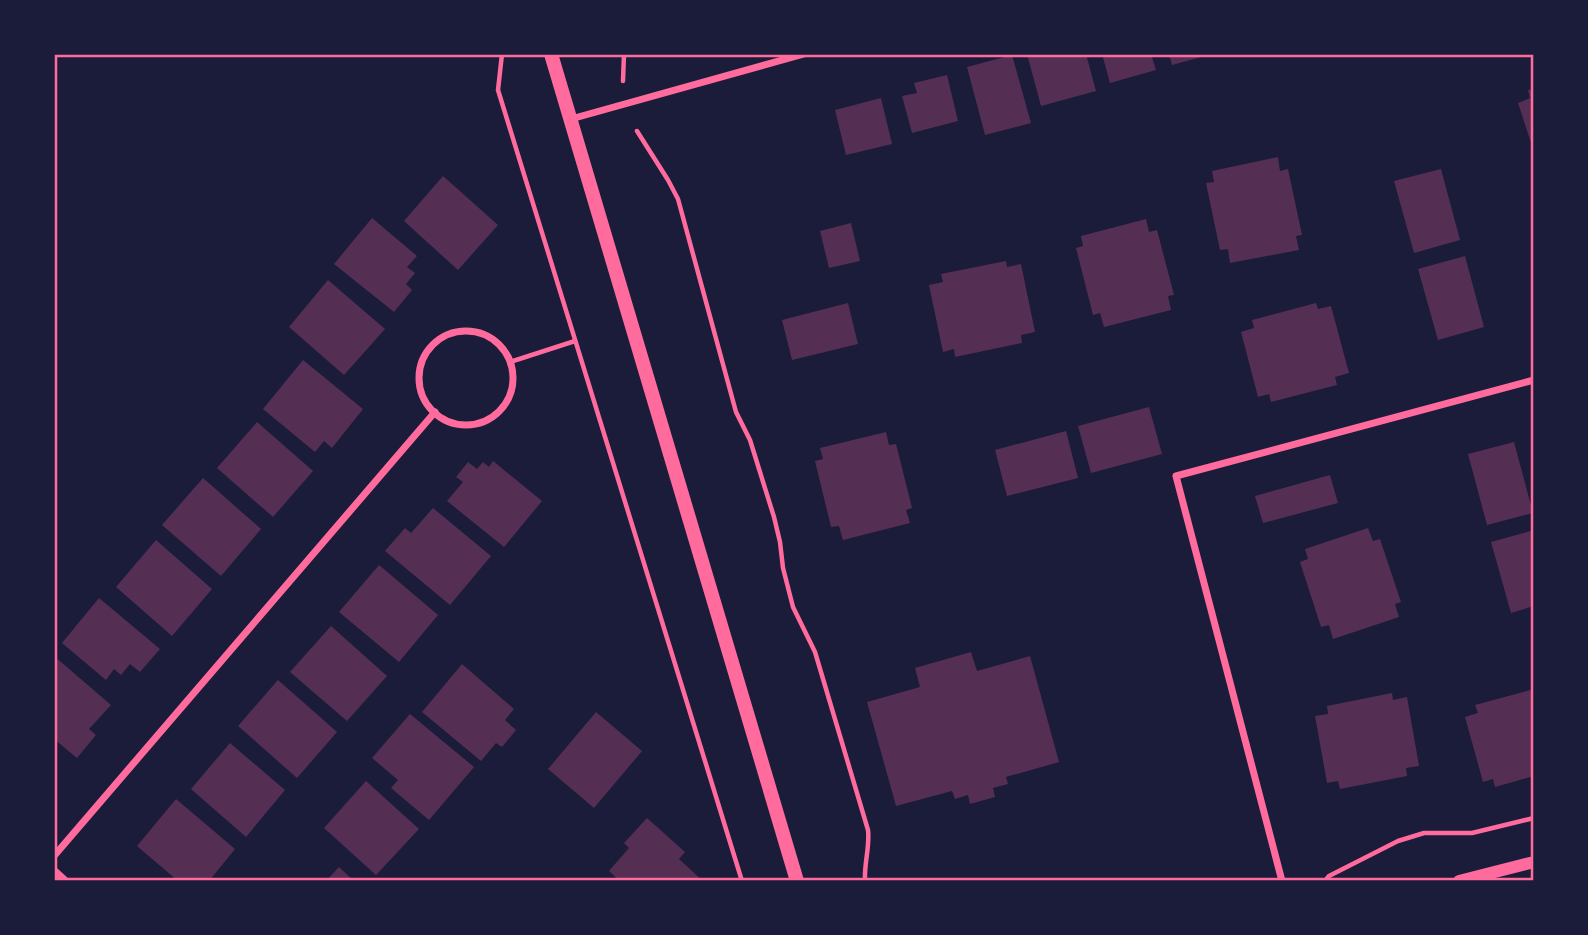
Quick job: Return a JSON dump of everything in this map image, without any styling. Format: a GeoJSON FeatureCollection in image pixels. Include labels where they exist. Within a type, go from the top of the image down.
{"type":"FeatureCollection","features":[{"type":"Feature","properties":{"kind":"main road"},"geometry":{"type":"LineString","coordinates":[[551,54],[797,881]]}},
{"type":"Feature","properties":{"kind":"street"},"geometry":{"type":"LineString","coordinates":[[571,119],[804,54]]}},
{"type":"Feature","properties":{"kind":"street"},"geometry":{"type":"LineString","coordinates":[[469,330],[484,334],[498,342],[508,354],[510,362],[513,384],[509,399],[499,412],[486,421],[472,425],[456,424],[442,418],[430,408],[422,395],[419,379],[421,364],[428,350],[439,339],[454,332],[469,330]]}},
{"type":"Feature","properties":{"kind":"street"},"geometry":{"type":"LineString","coordinates":[[1282,881],[1176,476],[1534,380]]}},
{"type":"Feature","properties":{"kind":"street"},"geometry":{"type":"LineString","coordinates":[[54,856],[435,412]]}},
{"type":"Feature","properties":{"kind":"street"},"geometry":{"type":"LineString","coordinates":[[1460,881],[1534,862]]}},
{"type":"Feature","properties":{"kind":"street"},"geometry":{"type":"LineString","coordinates":[[54,870],[66,881]]}},
{"type":"Feature","properties":{"kind":"path"},"geometry":{"type":"LineString","coordinates":[[502,54],[498,90],[742,881]]}},
{"type":"Feature","properties":{"kind":"path"},"geometry":{"type":"LineString","coordinates":[[623,81],[625,54]]}},
{"type":"Feature","properties":{"kind":"path"},"geometry":{"type":"LineString","coordinates":[[637,131],[668,180],[677,200],[736,412],[750,439],[774,517],[793,607],[815,652],[868,830],[870,840],[865,881]]}},
{"type":"Feature","properties":{"kind":"path"},"geometry":{"type":"LineString","coordinates":[[510,362],[575,341]]}},
{"type":"Feature","properties":{"kind":"path"},"geometry":{"type":"LineString","coordinates":[[1325,881],[1329,876],[1398,841],[1424,833],[1472,833],[1534,818]]}},
{"type":"Feature","properties":{"kind":"building"},"geometry":{"type":"Polygon","coordinates":[[[1027,54],[1086,54],[1096,91],[1041,106],[1027,54]]]}},
{"type":"Feature","properties":{"kind":"building"},"geometry":{"type":"Polygon","coordinates":[[[1102,54],[1151,54],[1156,70],[1110,83],[1102,54]]]}},
{"type":"Feature","properties":{"kind":"building"},"geometry":{"type":"Polygon","coordinates":[[[1169,54],[1209,54],[1209,55],[1172,65],[1169,54]]]}},
{"type":"Feature","properties":{"kind":"building"},"geometry":{"type":"Polygon","coordinates":[[[1012,55],[1031,123],[985,135],[967,67],[1012,55]]]}},
{"type":"Feature","properties":{"kind":"building"},"geometry":{"type":"Polygon","coordinates":[[[947,75],[958,121],[912,133],[902,96],[917,93],[914,83],[947,75]]]}},
{"type":"Feature","properties":{"kind":"building"},"geometry":{"type":"Polygon","coordinates":[[[1534,89],[1533,149],[1518,103],[1530,98],[1528,90],[1534,89]]]}},
{"type":"Feature","properties":{"kind":"building"},"geometry":{"type":"Polygon","coordinates":[[[881,98],[892,144],[846,155],[835,110],[881,98]]]}},
{"type":"Feature","properties":{"kind":"building"},"geometry":{"type":"Polygon","coordinates":[[[1278,157],[1280,171],[1288,169],[1302,235],[1296,236],[1299,250],[1230,263],[1228,249],[1220,250],[1206,183],[1214,182],[1212,171],[1278,157]]]}},
{"type":"Feature","properties":{"kind":"building"},"geometry":{"type":"Polygon","coordinates":[[[1441,169],[1460,240],[1414,253],[1394,181],[1441,169]]]}},
{"type":"Feature","properties":{"kind":"building"},"geometry":{"type":"Polygon","coordinates":[[[443,176],[498,225],[458,270],[404,221],[443,176]]]}},
{"type":"Feature","properties":{"kind":"building"},"geometry":{"type":"Polygon","coordinates":[[[372,218],[417,256],[407,267],[415,273],[406,284],[412,290],[394,312],[334,264],[372,218]]]}},
{"type":"Feature","properties":{"kind":"building"},"geometry":{"type":"Polygon","coordinates":[[[1146,219],[1149,232],[1157,230],[1174,295],[1168,296],[1171,310],[1104,327],[1100,313],[1093,315],[1076,248],[1083,246],[1081,236],[1146,219]]]}},
{"type":"Feature","properties":{"kind":"building"},"geometry":{"type":"Polygon","coordinates":[[[851,223],[860,261],[829,268],[820,231],[851,223]]]}},
{"type":"Feature","properties":{"kind":"building"},"geometry":{"type":"Polygon","coordinates":[[[1465,256],[1484,327],[1438,340],[1418,269],[1465,256]]]}},
{"type":"Feature","properties":{"kind":"building"},"geometry":{"type":"Polygon","coordinates":[[[1006,261],[1007,267],[1021,264],[1035,332],[1021,335],[1022,343],[955,357],[954,349],[943,352],[929,285],[943,282],[941,274],[1006,261]]]}},
{"type":"Feature","properties":{"kind":"building"},"geometry":{"type":"Polygon","coordinates":[[[328,280],[385,329],[344,375],[289,327],[328,280]]]}},
{"type":"Feature","properties":{"kind":"building"},"geometry":{"type":"Polygon","coordinates":[[[848,303],[858,344],[792,360],[782,320],[848,303]]]}},
{"type":"Feature","properties":{"kind":"building"},"geometry":{"type":"Polygon","coordinates":[[[1316,303],[1318,309],[1331,306],[1349,373],[1335,377],[1337,385],[1271,402],[1269,394],[1258,397],[1241,332],[1254,328],[1252,320],[1316,303]]]}},
{"type":"Feature","properties":{"kind":"building"},"geometry":{"type":"Polygon","coordinates":[[[303,360],[363,409],[332,448],[324,441],[315,452],[263,409],[303,360]]]}},
{"type":"Feature","properties":{"kind":"building"},"geometry":{"type":"Polygon","coordinates":[[[1149,407],[1162,454],[1091,473],[1078,426],[1149,407]]]}},
{"type":"Feature","properties":{"kind":"building"},"geometry":{"type":"Polygon","coordinates":[[[257,422],[313,471],[273,517],[217,468],[257,422]]]}},
{"type":"Feature","properties":{"kind":"building"},"geometry":{"type":"Polygon","coordinates":[[[1066,431],[1078,478],[1007,496],[995,450],[1066,431]]]}},
{"type":"Feature","properties":{"kind":"building"},"geometry":{"type":"Polygon","coordinates":[[[886,432],[889,445],[896,444],[912,508],[906,510],[910,523],[843,540],[839,526],[831,527],[815,461],[823,459],[820,448],[886,432]]]}},
{"type":"Feature","properties":{"kind":"building"},"geometry":{"type":"Polygon","coordinates":[[[1514,442],[1533,513],[1487,525],[1468,454],[1514,442]]]}},
{"type":"Feature","properties":{"kind":"building"},"geometry":{"type":"Polygon","coordinates":[[[493,461],[542,501],[504,547],[447,501],[463,482],[456,477],[468,462],[477,469],[483,462],[489,467],[493,461]]]}},
{"type":"Feature","properties":{"kind":"building"},"geometry":{"type":"Polygon","coordinates":[[[1330,475],[1338,503],[1263,523],[1255,496],[1330,475]]]}},
{"type":"Feature","properties":{"kind":"building"},"geometry":{"type":"Polygon","coordinates":[[[203,478],[261,529],[221,576],[162,525],[203,478]]]}},
{"type":"Feature","properties":{"kind":"building"},"geometry":{"type":"Polygon","coordinates":[[[433,508],[491,556],[450,605],[385,551],[405,528],[411,533],[433,508]]]}},
{"type":"Feature","properties":{"kind":"building"},"geometry":{"type":"Polygon","coordinates":[[[1368,528],[1373,541],[1380,539],[1401,602],[1395,604],[1399,617],[1333,639],[1329,625],[1321,627],[1300,562],[1308,559],[1305,549],[1368,528]]]}},
{"type":"Feature","properties":{"kind":"building"},"geometry":{"type":"Polygon","coordinates":[[[1534,530],[1534,606],[1511,613],[1491,542],[1534,530]]]}},
{"type":"Feature","properties":{"kind":"building"},"geometry":{"type":"Polygon","coordinates":[[[156,540],[212,589],[172,636],[116,587],[156,540]]]}},
{"type":"Feature","properties":{"kind":"building"},"geometry":{"type":"Polygon","coordinates":[[[379,565],[438,615],[399,662],[339,612],[379,565]]]}},
{"type":"Feature","properties":{"kind":"building"},"geometry":{"type":"Polygon","coordinates":[[[99,598],[160,649],[140,672],[130,664],[121,675],[114,669],[106,680],[62,643],[99,598]]]}},
{"type":"Feature","properties":{"kind":"building"},"geometry":{"type":"Polygon","coordinates":[[[331,626],[387,676],[347,721],[290,672],[331,626]]]}},
{"type":"Feature","properties":{"kind":"building"},"geometry":{"type":"Polygon","coordinates":[[[971,652],[977,671],[1030,656],[1059,762],[1006,777],[1008,784],[993,788],[995,797],[970,804],[968,795],[955,799],[952,791],[896,806],[867,702],[920,687],[915,668],[971,652]]]}},
{"type":"Feature","properties":{"kind":"building"},"geometry":{"type":"Polygon","coordinates":[[[54,656],[111,705],[89,729],[96,735],[77,758],[54,739],[54,656]]]}},
{"type":"Feature","properties":{"kind":"building"},"geometry":{"type":"Polygon","coordinates":[[[462,664],[514,709],[505,720],[516,730],[502,747],[496,743],[481,761],[422,712],[462,664]]]}},
{"type":"Feature","properties":{"kind":"building"},"geometry":{"type":"Polygon","coordinates":[[[278,680],[337,732],[297,778],[238,726],[278,680]]]}},
{"type":"Feature","properties":{"kind":"building"},"geometry":{"type":"Polygon","coordinates":[[[1534,689],[1534,776],[1495,787],[1493,779],[1483,782],[1465,717],[1478,713],[1475,705],[1534,689]]]}},
{"type":"Feature","properties":{"kind":"building"},"geometry":{"type":"Polygon","coordinates":[[[1392,693],[1393,700],[1407,697],[1419,766],[1406,768],[1407,776],[1340,789],[1338,781],[1327,783],[1315,716],[1328,714],[1327,706],[1392,693]]]}},
{"type":"Feature","properties":{"kind":"building"},"geometry":{"type":"Polygon","coordinates":[[[596,712],[642,751],[594,808],[548,769],[596,712]]]}},
{"type":"Feature","properties":{"kind":"building"},"geometry":{"type":"Polygon","coordinates":[[[410,714],[474,767],[429,820],[391,788],[398,780],[372,758],[410,714]]]}},
{"type":"Feature","properties":{"kind":"building"},"geometry":{"type":"Polygon","coordinates":[[[230,743],[285,790],[246,837],[191,789],[230,743]]]}},
{"type":"Feature","properties":{"kind":"building"},"geometry":{"type":"Polygon","coordinates":[[[366,781],[419,829],[376,875],[324,828],[366,781]]]}},
{"type":"Feature","properties":{"kind":"building"},"geometry":{"type":"Polygon","coordinates":[[[176,799],[235,849],[209,881],[178,881],[137,846],[176,799]]]}},
{"type":"Feature","properties":{"kind":"building"},"geometry":{"type":"Polygon","coordinates":[[[647,818],[685,852],[679,859],[703,881],[620,881],[609,871],[629,848],[624,843],[647,818]]]}},
{"type":"Feature","properties":{"kind":"building"},"geometry":{"type":"Polygon","coordinates":[[[339,867],[354,881],[326,881],[339,867]]]}}]}
